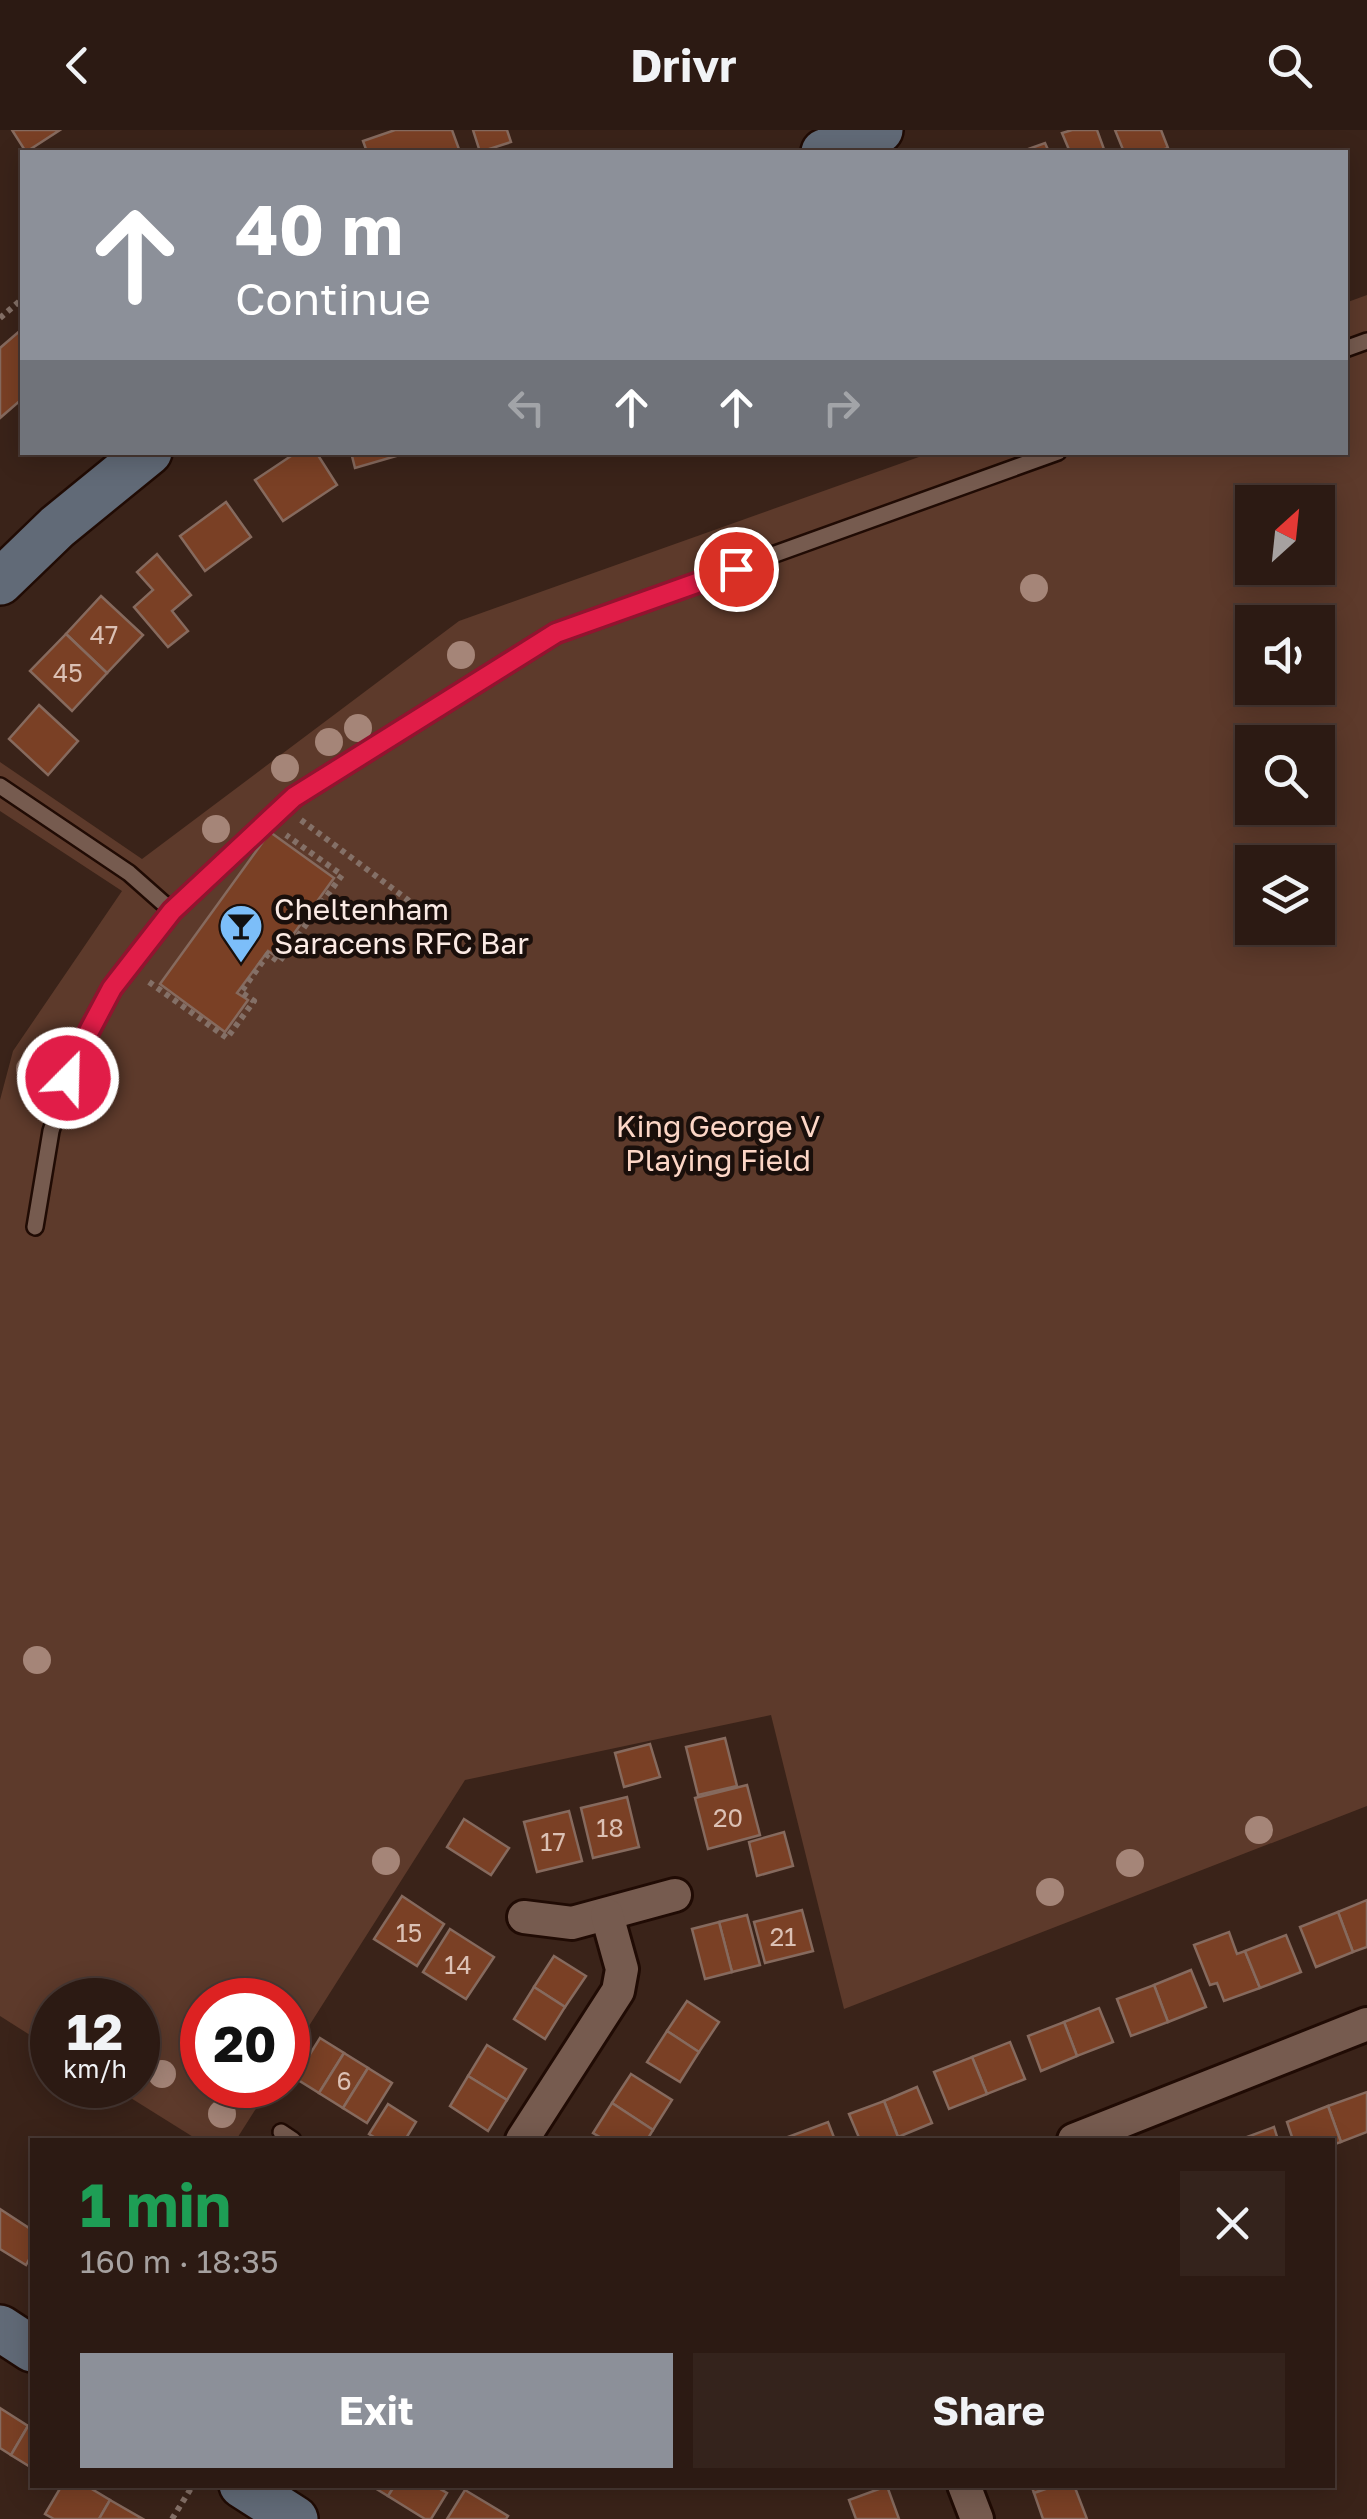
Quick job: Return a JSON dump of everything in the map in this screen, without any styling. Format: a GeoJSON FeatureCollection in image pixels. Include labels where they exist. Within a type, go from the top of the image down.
{"type":"FeatureCollection","features":[{"type":"Feature","properties":{"kind":"street"},"geometry":{"type":"LineString","coordinates":[[829,150],[880,130]]}},
{"type":"Feature","properties":{"kind":"street"},"geometry":{"type":"LineString","coordinates":[[0,582],[57,527],[145,455]]}},
{"type":"Feature","properties":{"kind":"street"},"geometry":{"type":"LineString","coordinates":[[524,1916],[572,1923],[675,1895]]}},
{"type":"Feature","properties":{"kind":"street"},"geometry":{"type":"LineString","coordinates":[[523,2138],[618,1991],[622,1968],[607,1914]]}},
{"type":"Feature","properties":{"kind":"street"},"geometry":{"type":"LineString","coordinates":[[1079,2138],[1367,2024]]}},
{"type":"Feature","properties":{"kind":"street"},"geometry":{"type":"LineString","coordinates":[[0,2328],[30,2348]]}},
{"type":"Feature","properties":{"kind":"street"},"geometry":{"type":"LineString","coordinates":[[252,2488],[295,2519]]}},
{"type":"Feature","properties":{"kind":"street"},"geometry":{"type":"LineString","coordinates":[[965,2488],[977,2519]]}},
{"type":"Feature","properties":{"kind":"lane"},"geometry":{"type":"LineString","coordinates":[[34,1227],[51,1130],[78,1052],[112,988],[172,911],[285,806],[556,633],[1050,455]]}},
{"type":"Feature","properties":{"kind":"lane"},"geometry":{"type":"LineString","coordinates":[[0,786],[129,873],[172,911]]}},
{"type":"Feature","properties":{"kind":"path"},"geometry":{"type":"LineString","coordinates":[[0,318],[20,302]]}},
{"type":"Feature","properties":{"kind":"path"},"geometry":{"type":"LineString","coordinates":[[285,806],[424,912],[433,906]]}},
{"type":"Feature","properties":{"kind":"path"},"geometry":{"type":"LineString","coordinates":[[128,967],[227,1038],[254,1001],[241,992],[268,954],[279,962],[342,875],[268,821]]}},
{"type":"Feature","properties":{"kind":"path"},"geometry":{"type":"LineString","coordinates":[[172,2519],[191,2488]]}},
{"type":"Feature","properties":{"kind":"green space","name":"King George V Playing Field"},"geometry":{"type":"Polygon","coordinates":[[[1367,295],[1367,1806],[844,2009],[771,1715],[465,1780],[310,2024],[310,1978],[180,1978],[180,2108],[256,2108],[237,2138],[195,2138],[147,2108],[160,2108],[160,1978],[30,1978],[30,2035],[0,2016],[0,1100],[13,1051],[122,891],[0,811],[0,762],[142,859],[459,621],[924,455],[1348,455],[1348,302],[1367,295]]]}},
{"type":"Feature","properties":{"kind":"building"},"geometry":{"type":"Polygon","coordinates":[[[12,130],[60,130],[29,150],[25,150],[12,130]]]}},
{"type":"Feature","properties":{"kind":"building"},"geometry":{"type":"Polygon","coordinates":[[[395,130],[452,130],[459,150],[366,150],[363,141],[395,130]]]}},
{"type":"Feature","properties":{"kind":"building"},"geometry":{"type":"Polygon","coordinates":[[[473,130],[507,130],[511,142],[479,150],[473,130]]]}},
{"type":"Feature","properties":{"kind":"building"},"geometry":{"type":"Polygon","coordinates":[[[1097,130],[1104,150],[1069,150],[1062,133],[1097,130]]]}},
{"type":"Feature","properties":{"kind":"building"},"geometry":{"type":"Polygon","coordinates":[[[1115,130],[1161,130],[1168,148],[1162,150],[1123,150],[1115,130]]]}},
{"type":"Feature","properties":{"kind":"building"},"geometry":{"type":"Polygon","coordinates":[[[1045,143],[1048,150],[1026,150],[1045,143]]]}},
{"type":"Feature","properties":{"kind":"building"},"geometry":{"type":"Polygon","coordinates":[[[20,331],[20,401],[0,418],[0,348],[20,331]]]}},
{"type":"Feature","properties":{"kind":"building"},"geometry":{"type":"Polygon","coordinates":[[[292,455],[318,455],[337,485],[283,521],[255,480],[292,455]]]}},
{"type":"Feature","properties":{"kind":"building"},"geometry":{"type":"Polygon","coordinates":[[[352,455],[400,455],[355,468],[352,455]]]}},
{"type":"Feature","properties":{"kind":"building"},"geometry":{"type":"Polygon","coordinates":[[[226,502],[251,537],[205,571],[180,536],[226,502]]]}},
{"type":"Feature","properties":{"kind":"building"},"geometry":{"type":"Polygon","coordinates":[[[157,554],[191,595],[172,611],[188,631],[168,647],[134,607],[153,590],[137,572],[157,554]]]}},
{"type":"Feature","properties":{"kind":"building"},"geometry":{"type":"Polygon","coordinates":[[[101,596],[143,635],[107,673],[66,634],[101,596]]]}},
{"type":"Feature","properties":{"kind":"building"},"geometry":{"type":"Polygon","coordinates":[[[66,634],[107,673],[72,711],[30,671],[66,634]]]}},
{"type":"Feature","properties":{"kind":"building"},"geometry":{"type":"Polygon","coordinates":[[[39,705],[78,741],[48,775],[9,739],[39,705]]]}},
{"type":"Feature","properties":{"kind":"building"},"geometry":{"type":"Polygon","coordinates":[[[270,832],[334,878],[277,957],[268,951],[237,993],[248,1000],[225,1032],[160,984],[270,832]]]}},
{"type":"Feature","properties":{"kind":"building"},"geometry":{"type":"Polygon","coordinates":[[[725,1738],[737,1786],[698,1795],[686,1747],[725,1738]]]}},
{"type":"Feature","properties":{"kind":"building"},"geometry":{"type":"Polygon","coordinates":[[[650,1744],[660,1777],[624,1787],[615,1753],[650,1744]]]}},
{"type":"Feature","properties":{"kind":"building"},"geometry":{"type":"Polygon","coordinates":[[[747,1785],[760,1835],[708,1849],[695,1798],[747,1785]]]}},
{"type":"Feature","properties":{"kind":"building"},"geometry":{"type":"Polygon","coordinates":[[[627,1797],[639,1847],[593,1858],[581,1808],[627,1797]]]}},
{"type":"Feature","properties":{"kind":"building"},"geometry":{"type":"Polygon","coordinates":[[[569,1811],[582,1861],[537,1872],[524,1822],[569,1811]]]}},
{"type":"Feature","properties":{"kind":"building"},"geometry":{"type":"Polygon","coordinates":[[[464,1819],[509,1848],[491,1875],[447,1847],[464,1819]]]}},
{"type":"Feature","properties":{"kind":"building"},"geometry":{"type":"Polygon","coordinates":[[[784,1832],[793,1866],[757,1876],[749,1842],[784,1832]]]}},
{"type":"Feature","properties":{"kind":"building"},"geometry":{"type":"Polygon","coordinates":[[[402,1896],[444,1924],[417,1966],[374,1939],[402,1896]]]}},
{"type":"Feature","properties":{"kind":"building"},"geometry":{"type":"Polygon","coordinates":[[[1367,1900],[1367,1947],[1353,1952],[1338,1912],[1367,1900]]]}},
{"type":"Feature","properties":{"kind":"building"},"geometry":{"type":"Polygon","coordinates":[[[802,1910],[813,1951],[765,1963],[754,1922],[802,1910]]]}},
{"type":"Feature","properties":{"kind":"building"},"geometry":{"type":"Polygon","coordinates":[[[1338,1912],[1353,1952],[1316,1967],[1300,1927],[1338,1912]]]}},
{"type":"Feature","properties":{"kind":"building"},"geometry":{"type":"Polygon","coordinates":[[[747,1915],[760,1965],[732,1972],[719,1922],[747,1915]]]}},
{"type":"Feature","properties":{"kind":"building"},"geometry":{"type":"Polygon","coordinates":[[[719,1922],[732,1972],[705,1979],[692,1929],[719,1922]]]}},
{"type":"Feature","properties":{"kind":"building"},"geometry":{"type":"Polygon","coordinates":[[[450,1929],[494,1957],[466,1999],[423,1972],[450,1929]]]}},
{"type":"Feature","properties":{"kind":"building"},"geometry":{"type":"Polygon","coordinates":[[[1229,1932],[1237,1954],[1245,1951],[1260,1988],[1224,2001],[1217,1983],[1210,1985],[1194,1945],[1229,1932]]]}},
{"type":"Feature","properties":{"kind":"building"},"geometry":{"type":"Polygon","coordinates":[[[1286,1935],[1301,1972],[1260,1988],[1245,1951],[1286,1935]]]}},
{"type":"Feature","properties":{"kind":"building"},"geometry":{"type":"Polygon","coordinates":[[[554,1956],[586,1976],[565,2007],[534,1987],[554,1956]]]}},
{"type":"Feature","properties":{"kind":"building"},"geometry":{"type":"Polygon","coordinates":[[[1191,1970],[1206,2007],[1168,2022],[1154,1985],[1191,1970]]]}},
{"type":"Feature","properties":{"kind":"building"},"geometry":{"type":"Polygon","coordinates":[[[1154,1985],[1168,2022],[1131,2036],[1117,1999],[1154,1985]]]}},
{"type":"Feature","properties":{"kind":"building"},"geometry":{"type":"Polygon","coordinates":[[[534,1987],[565,2007],[545,2039],[514,2019],[534,1987]]]}},
{"type":"Feature","properties":{"kind":"building"},"geometry":{"type":"Polygon","coordinates":[[[687,2001],[719,2022],[699,2052],[667,2031],[687,2001]]]}},
{"type":"Feature","properties":{"kind":"building"},"geometry":{"type":"Polygon","coordinates":[[[1099,2008],[1113,2042],[1077,2056],[1064,2022],[1099,2008]]]}},
{"type":"Feature","properties":{"kind":"building"},"geometry":{"type":"Polygon","coordinates":[[[1064,2022],[1077,2056],[1041,2071],[1028,2036],[1064,2022]]]}},
{"type":"Feature","properties":{"kind":"building"},"geometry":{"type":"Polygon","coordinates":[[[667,2031],[699,2052],[680,2082],[647,2062],[667,2031]]]}},
{"type":"Feature","properties":{"kind":"building"},"geometry":{"type":"Polygon","coordinates":[[[320,2038],[344,2053],[319,2093],[310,2087],[310,2054],[320,2038]]]}},
{"type":"Feature","properties":{"kind":"building"},"geometry":{"type":"Polygon","coordinates":[[[1010,2042],[1025,2079],[987,2094],[972,2057],[1010,2042]]]}},
{"type":"Feature","properties":{"kind":"building"},"geometry":{"type":"Polygon","coordinates":[[[487,2045],[526,2069],[507,2100],[468,2076],[487,2045]]]}},
{"type":"Feature","properties":{"kind":"building"},"geometry":{"type":"Polygon","coordinates":[[[344,2053],[368,2068],[343,2108],[319,2093],[344,2053]]]}},
{"type":"Feature","properties":{"kind":"building"},"geometry":{"type":"Polygon","coordinates":[[[972,2057],[987,2094],[949,2109],[934,2072],[972,2057]]]}},
{"type":"Feature","properties":{"kind":"building"},"geometry":{"type":"Polygon","coordinates":[[[368,2068],[392,2083],[367,2123],[343,2108],[368,2068]]]}},
{"type":"Feature","properties":{"kind":"building"},"geometry":{"type":"Polygon","coordinates":[[[631,2074],[672,2100],[653,2130],[612,2103],[631,2074]]]}},
{"type":"Feature","properties":{"kind":"building"},"geometry":{"type":"Polygon","coordinates":[[[468,2076],[507,2100],[488,2131],[450,2106],[468,2076]]]}},
{"type":"Feature","properties":{"kind":"building"},"geometry":{"type":"Polygon","coordinates":[[[917,2087],[932,2123],[898,2137],[884,2101],[917,2087]]]}},
{"type":"Feature","properties":{"kind":"building"},"geometry":{"type":"Polygon","coordinates":[[[1367,2092],[1367,2132],[1341,2142],[1328,2106],[1367,2092]]]}},
{"type":"Feature","properties":{"kind":"building"},"geometry":{"type":"Polygon","coordinates":[[[884,2101],[898,2137],[859,2138],[849,2114],[884,2101]]]}},
{"type":"Feature","properties":{"kind":"building"},"geometry":{"type":"Polygon","coordinates":[[[612,2103],[653,2130],[648,2138],[602,2138],[593,2133],[612,2103]]]}},
{"type":"Feature","properties":{"kind":"building"},"geometry":{"type":"Polygon","coordinates":[[[388,2104],[416,2122],[406,2138],[376,2138],[369,2134],[388,2104]]]}},
{"type":"Feature","properties":{"kind":"building"},"geometry":{"type":"Polygon","coordinates":[[[1328,2106],[1341,2142],[1335,2144],[1335,2138],[1292,2138],[1287,2122],[1328,2106]]]}},
{"type":"Feature","properties":{"kind":"building"},"geometry":{"type":"Polygon","coordinates":[[[828,2122],[834,2138],[785,2138],[828,2122]]]}},
{"type":"Feature","properties":{"kind":"building"},"geometry":{"type":"Polygon","coordinates":[[[1274,2127],[1277,2138],[1244,2138],[1274,2127]]]}},
{"type":"Feature","properties":{"kind":"building"},"geometry":{"type":"Polygon","coordinates":[[[0,2209],[30,2229],[30,2258],[26,2265],[0,2249],[0,2209]]]}},
{"type":"Feature","properties":{"kind":"building"},"geometry":{"type":"Polygon","coordinates":[[[0,2408],[28,2426],[11,2455],[0,2448],[0,2408]]]}},
{"type":"Feature","properties":{"kind":"building"},"geometry":{"type":"Polygon","coordinates":[[[28,2426],[30,2427],[30,2467],[11,2455],[28,2426]]]}},
{"type":"Feature","properties":{"kind":"building"},"geometry":{"type":"Polygon","coordinates":[[[60,2488],[90,2488],[110,2500],[99,2519],[54,2519],[45,2514],[60,2488]]]}},
{"type":"Feature","properties":{"kind":"building"},"geometry":{"type":"Polygon","coordinates":[[[375,2488],[393,2488],[388,2496],[375,2488]]]}},
{"type":"Feature","properties":{"kind":"building"},"geometry":{"type":"Polygon","coordinates":[[[393,2488],[438,2488],[447,2493],[431,2519],[388,2496],[393,2488]]]}},
{"type":"Feature","properties":{"kind":"building"},"geometry":{"type":"Polygon","coordinates":[[[888,2488],[899,2519],[856,2519],[849,2500],[888,2488]]]}},
{"type":"Feature","properties":{"kind":"building"},"geometry":{"type":"Polygon","coordinates":[[[1048,2488],[1075,2488],[1087,2519],[1043,2519],[1034,2493],[1048,2488]]]}},
{"type":"Feature","properties":{"kind":"building"},"geometry":{"type":"Polygon","coordinates":[[[465,2490],[508,2516],[447,2519],[465,2490]]]}},
{"type":"Feature","properties":{"kind":"building"},"geometry":{"type":"Polygon","coordinates":[[[110,2500],[143,2519],[99,2519],[110,2500]]]}},
{"type":"Feature","properties":{"kind":"place","name":"Cheltenham Saracens RFC Bar"},"geometry":{"type":"Point","coordinates":[241,964]}},
{"type":"Feature","properties":{"kind":"route"},"geometry":{"type":"LineString","coordinates":[[68,1078],[112,988],[172,911],[294,797],[556,633],[736,569]]}}]}
